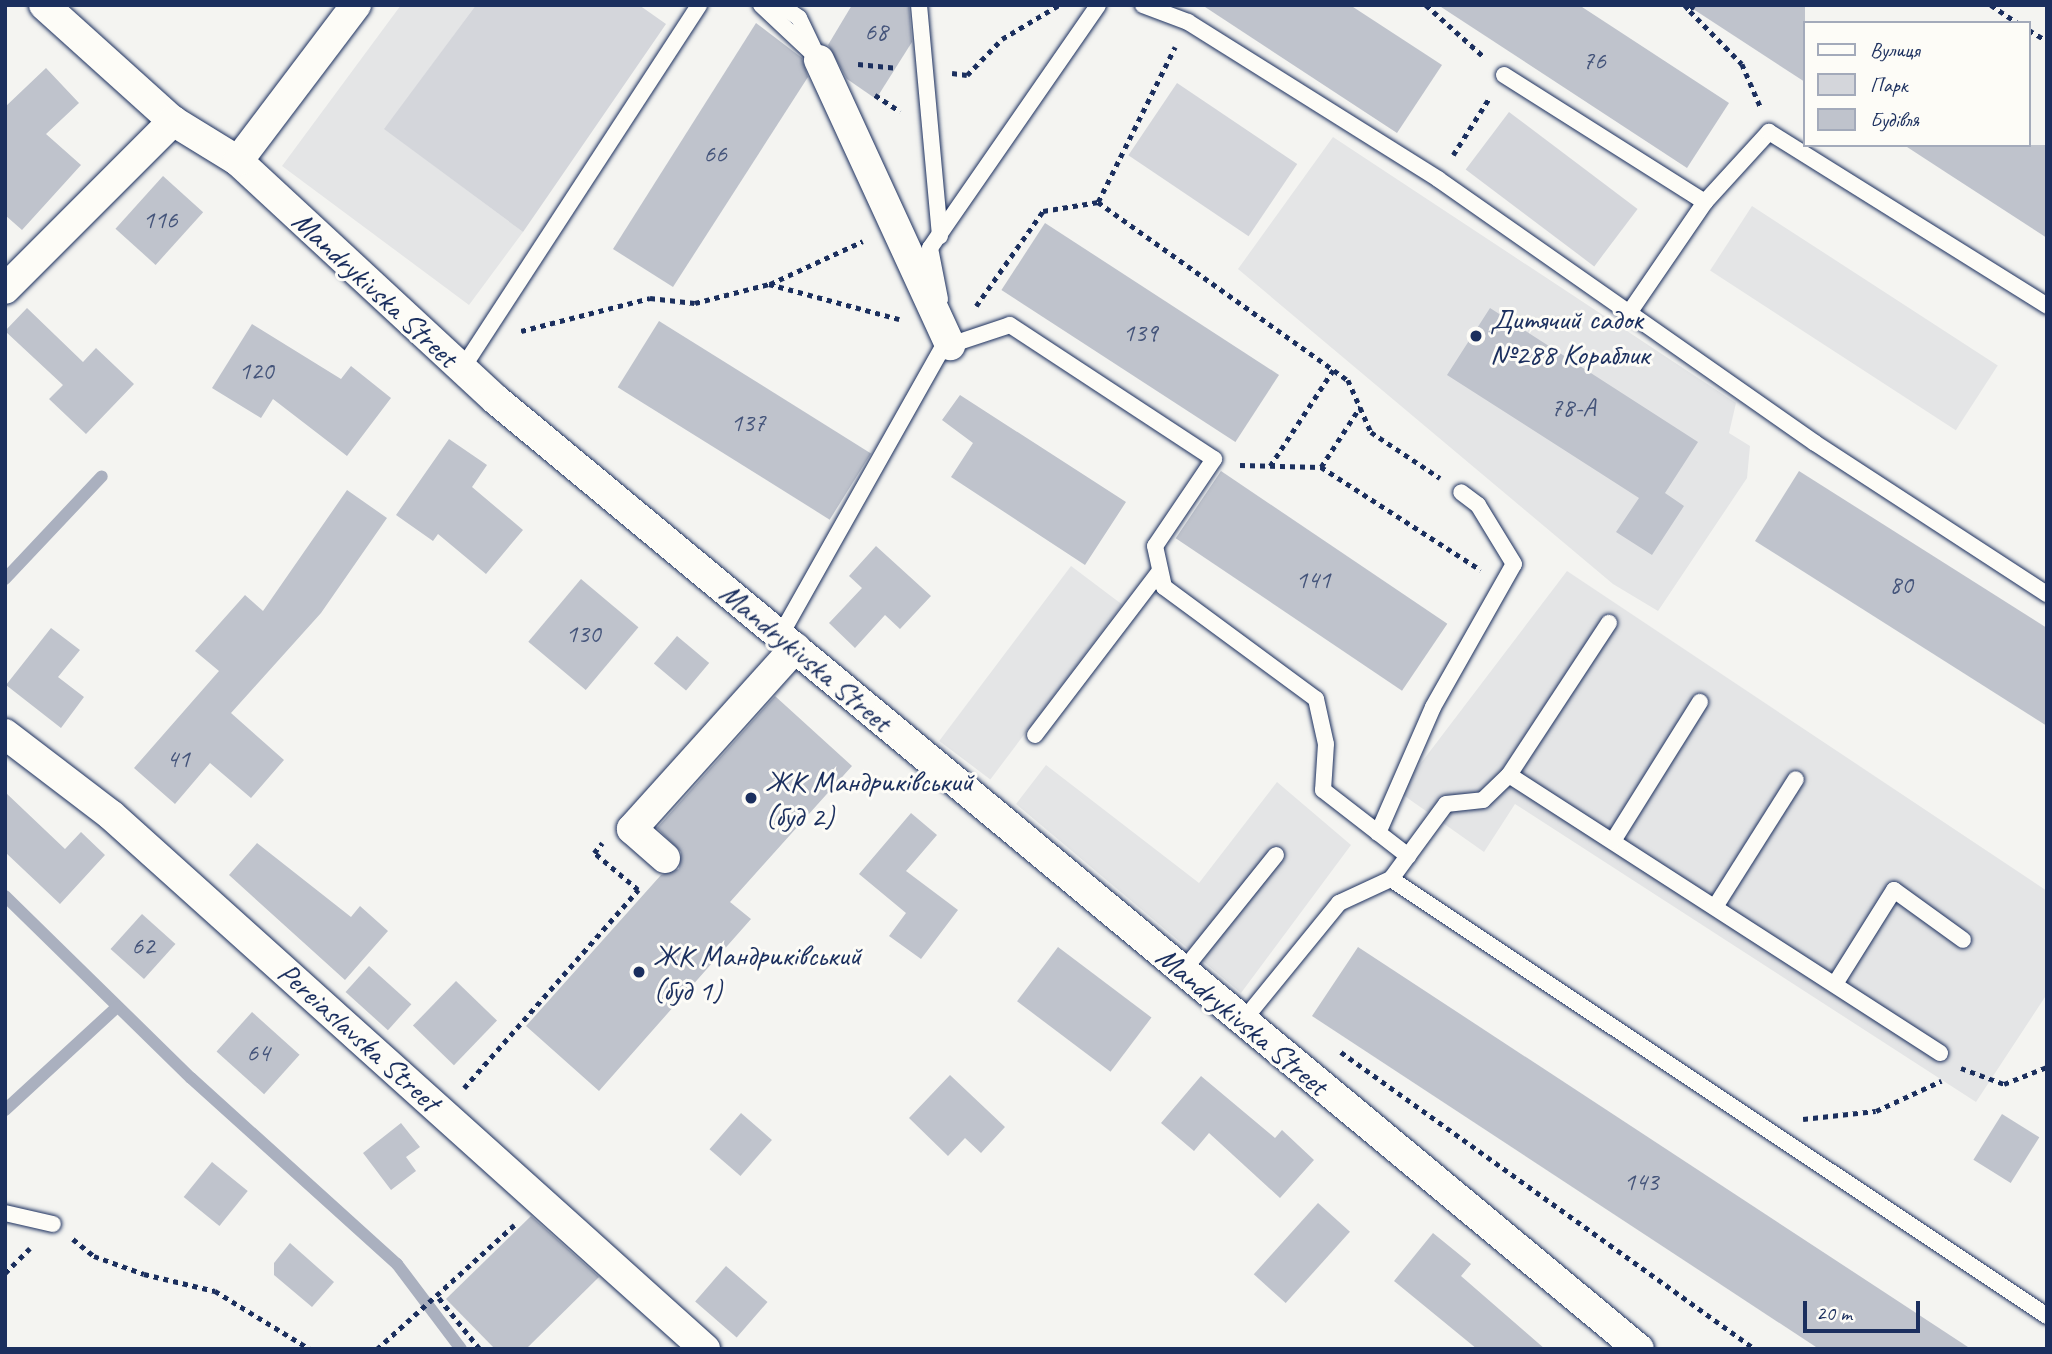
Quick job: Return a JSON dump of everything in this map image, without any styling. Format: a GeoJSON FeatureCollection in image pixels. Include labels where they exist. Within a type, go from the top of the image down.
{"type":"FeatureCollection","features":[{"type":"Feature","properties":{"kind":"street","name":"Mandrykivska Street"},"geometry":{"type":"LineString","coordinates":[[44,5],[173,121],[238,162],[462,369],[1182,972],[1639,1349]]}},
{"type":"Feature","properties":{"kind":"street"},"geometry":{"type":"LineString","coordinates":[[238,162],[356,5]]}},
{"type":"Feature","properties":{"kind":"street"},"geometry":{"type":"LineString","coordinates":[[5,289],[173,121]]}},
{"type":"Feature","properties":{"kind":"street"},"geometry":{"type":"LineString","coordinates":[[665,858],[632,829],[787,642]]}},
{"type":"Feature","properties":{"kind":"street","name":"Pereiaslavska Street"},"geometry":{"type":"LineString","coordinates":[[5,734],[111,815],[705,1349]]}},
{"type":"Feature","properties":{"kind":"lane"},"geometry":{"type":"LineString","coordinates":[[462,369],[699,5]]}},
{"type":"Feature","properties":{"kind":"lane"},"geometry":{"type":"LineString","coordinates":[[761,5],[819,60]]}},
{"type":"Feature","properties":{"kind":"lane"},"geometry":{"type":"LineString","coordinates":[[780,5],[799,18],[950,345]]}},
{"type":"Feature","properties":{"kind":"lane"},"geometry":{"type":"LineString","coordinates":[[789,5],[819,60]]}},
{"type":"Feature","properties":{"kind":"lane"},"geometry":{"type":"LineString","coordinates":[[787,642],[950,345],[919,5]]}},
{"type":"Feature","properties":{"kind":"lane"},"geometry":{"type":"LineString","coordinates":[[950,345],[930,248],[1098,5]]}},
{"type":"Feature","properties":{"kind":"lane"},"geometry":{"type":"LineString","coordinates":[[1143,5],[1188,22],[1438,179],[1629,313],[2047,594]]}},
{"type":"Feature","properties":{"kind":"lane"},"geometry":{"type":"LineString","coordinates":[[1504,75],[1705,202]]}},
{"type":"Feature","properties":{"kind":"lane"},"geometry":{"type":"LineString","coordinates":[[1629,313],[1705,202],[1769,132],[2047,306]]}},
{"type":"Feature","properties":{"kind":"lane"},"geometry":{"type":"LineString","coordinates":[[950,345],[1010,325],[1214,459],[1155,546],[1164,587],[1316,699],[1326,744],[1323,790],[1408,856]]}},
{"type":"Feature","properties":{"kind":"lane"},"geometry":{"type":"LineString","coordinates":[[1378,833],[1433,707],[1514,564],[1478,505],[1461,492]]}},
{"type":"Feature","properties":{"kind":"lane"},"geometry":{"type":"LineString","coordinates":[[1035,735],[1160,571]]}},
{"type":"Feature","properties":{"kind":"lane"},"geometry":{"type":"LineString","coordinates":[[1242,1021],[1339,903],[1391,880],[1446,804],[1483,800],[1509,775],[1609,623]]}},
{"type":"Feature","properties":{"kind":"lane"},"geometry":{"type":"LineString","coordinates":[[1613,841],[1700,702]]}},
{"type":"Feature","properties":{"kind":"lane"},"geometry":{"type":"LineString","coordinates":[[1509,775],[1940,1053]]}},
{"type":"Feature","properties":{"kind":"lane"},"geometry":{"type":"LineString","coordinates":[[1715,906],[1796,779]]}},
{"type":"Feature","properties":{"kind":"lane"},"geometry":{"type":"LineString","coordinates":[[1182,972],[1276,855]]}},
{"type":"Feature","properties":{"kind":"lane"},"geometry":{"type":"LineString","coordinates":[[1391,880],[2047,1316]]}},
{"type":"Feature","properties":{"kind":"lane"},"geometry":{"type":"LineString","coordinates":[[1835,984],[1894,890],[1963,940]]}},
{"type":"Feature","properties":{"kind":"lane"},"geometry":{"type":"LineString","coordinates":[[5,1213],[53,1224]]}},
{"type":"Feature","properties":{"kind":"path"},"geometry":{"type":"LineString","coordinates":[[1426,5],[1504,75],[1438,179]]}},
{"type":"Feature","properties":{"kind":"path"},"geometry":{"type":"LineString","coordinates":[[1685,5],[1742,64],[1769,132]]}},
{"type":"Feature","properties":{"kind":"path"},"geometry":{"type":"LineString","coordinates":[[1690,11],[1694,5]]}},
{"type":"Feature","properties":{"kind":"path"},"geometry":{"type":"LineString","coordinates":[[1991,5],[2015,21]]}},
{"type":"Feature","properties":{"kind":"path"},"geometry":{"type":"LineString","coordinates":[[1098,202],[1188,22]]}},
{"type":"Feature","properties":{"kind":"path"},"geometry":{"type":"LineString","coordinates":[[2031,31],[2047,41]]}},
{"type":"Feature","properties":{"kind":"path"},"geometry":{"type":"LineString","coordinates":[[479,341],[650,298],[695,303],[769,284],[899,319],[950,345],[1043,211],[1098,202],[1348,380],[1371,432],[1461,492]]}},
{"type":"Feature","properties":{"kind":"path"},"geometry":{"type":"LineString","coordinates":[[1270,467],[1333,370]]}},
{"type":"Feature","properties":{"kind":"path"},"geometry":{"type":"LineString","coordinates":[[1321,467],[1360,407]]}},
{"type":"Feature","properties":{"kind":"path"},"geometry":{"type":"LineString","coordinates":[[1214,459],[1270,467],[1321,467],[1502,584]]}},
{"type":"Feature","properties":{"kind":"path"},"geometry":{"type":"LineString","coordinates":[[1329,1044],[1755,1349]]}},
{"type":"Feature","properties":{"kind":"path"},"geometry":{"type":"LineString","coordinates":[[1940,1053],[1964,1071],[2004,1084],[2047,1067]]}},
{"type":"Feature","properties":{"kind":"path"},"geometry":{"type":"LineString","coordinates":[[1756,1125],[1876,1111],[1964,1071]]}},
{"type":"Feature","properties":{"kind":"path"},"geometry":{"type":"LineString","coordinates":[[377,1349],[439,1297],[540,1200]]}},
{"type":"Feature","properties":{"kind":"path"},"geometry":{"type":"LineString","coordinates":[[53,1224],[94,1256],[215,1291],[310,1349]]}},
{"type":"Feature","properties":{"kind":"path"},"geometry":{"type":"LineString","coordinates":[[439,1297],[480,1349]]}},
{"type":"Feature","properties":{"kind":"shaded area"},"geometry":{"type":"Polygon","coordinates":[[[401,5],[476,5],[385,129],[523,232],[469,305],[282,166],[401,5]]]}},
{"type":"Feature","properties":{"kind":"shaded area","name":"Дитячий садок №288 Кораблик"},"geometry":{"type":"Polygon","coordinates":[[[1333,137],[1736,403],[1729,433],[1750,446],[1747,478],[1658,611],[1613,584],[1238,269],[1333,137]]]}},
{"type":"Feature","properties":{"kind":"shaded area"},"geometry":{"type":"Polygon","coordinates":[[[1752,206],[1998,366],[1956,430],[1710,271],[1752,206]]]}},
{"type":"Feature","properties":{"kind":"shaded area"},"geometry":{"type":"Polygon","coordinates":[[[1071,566],[1122,605],[990,779],[939,741],[1071,566]]]}},
{"type":"Feature","properties":{"kind":"shaded area"},"geometry":{"type":"Polygon","coordinates":[[[1567,571],[2047,891],[2047,994],[1976,1102],[1515,804],[1484,852],[1399,792],[1567,571]]]}},
{"type":"Feature","properties":{"kind":"shaded area"},"geometry":{"type":"Polygon","coordinates":[[[1046,765],[1199,883],[1277,782],[1351,845],[1241,993],[1016,804],[1046,765]]]}},
{"type":"Feature","properties":{"kind":"green space"},"geometry":{"type":"Polygon","coordinates":[[[476,5],[639,5],[666,24],[523,232],[384,129],[476,5]]]}},
{"type":"Feature","properties":{"kind":"green space"},"geometry":{"type":"Polygon","coordinates":[[[1177,83],[1297,164],[1249,236],[1128,155],[1177,83]]]}},
{"type":"Feature","properties":{"kind":"green space"},"geometry":{"type":"Polygon","coordinates":[[[1509,112],[1638,209],[1594,266],[1466,170],[1509,112]]]}},
{"type":"Feature","properties":{"kind":"building"},"geometry":{"type":"Polygon","coordinates":[[[852,5],[909,5],[912,42],[876,99],[847,79],[828,45],[852,5]]]}},
{"type":"Feature","properties":{"kind":"building"},"geometry":{"type":"Polygon","coordinates":[[[1202,5],[1350,5],[1442,65],[1397,133],[1202,5]]]}},
{"type":"Feature","properties":{"kind":"building"},"geometry":{"type":"Polygon","coordinates":[[[1438,5],[1579,5],[1729,103],[1687,168],[1438,5]]]}},
{"type":"Feature","properties":{"kind":"building"},"geometry":{"type":"Polygon","coordinates":[[[1687,5],[1805,5],[1804,81],[1687,5]]]}},
{"type":"Feature","properties":{"kind":"building"},"geometry":{"type":"Polygon","coordinates":[[[756,23],[802,58],[808,77],[673,287],[613,249],[756,23]]]}},
{"type":"Feature","properties":{"kind":"building"},"geometry":{"type":"Polygon","coordinates":[[[46,68],[79,103],[46,134],[81,165],[22,230],[5,215],[5,107],[46,68]]]}},
{"type":"Feature","properties":{"kind":"building"},"geometry":{"type":"Polygon","coordinates":[[[2047,145],[2047,238],[1907,147],[2047,145]]]}},
{"type":"Feature","properties":{"kind":"building"},"geometry":{"type":"Polygon","coordinates":[[[163,176],[203,212],[156,265],[115,229],[163,176]]]}},
{"type":"Feature","properties":{"kind":"building"},"geometry":{"type":"Polygon","coordinates":[[[1045,223],[1279,375],[1235,442],[1001,290],[1045,223]]]}},
{"type":"Feature","properties":{"kind":"building"},"geometry":{"type":"Polygon","coordinates":[[[27,308],[83,362],[96,348],[134,384],[86,434],[49,399],[63,385],[5,331],[27,308]]]}},
{"type":"Feature","properties":{"kind":"building"},"geometry":{"type":"Polygon","coordinates":[[[1490,308],[1698,442],[1665,493],[1684,506],[1652,555],[1616,532],[1639,498],[1447,375],[1490,308]]]}},
{"type":"Feature","properties":{"kind":"building"},"geometry":{"type":"Polygon","coordinates":[[[659,321],[871,453],[830,520],[618,387],[659,321]]]}},
{"type":"Feature","properties":{"kind":"building"},"geometry":{"type":"Polygon","coordinates":[[[252,324],[341,379],[351,366],[391,398],[347,456],[273,399],[261,418],[212,388],[252,324]]]}},
{"type":"Feature","properties":{"kind":"building"},"geometry":{"type":"Polygon","coordinates":[[[960,395],[1126,502],[1085,565],[951,477],[973,443],[942,420],[960,395]]]}},
{"type":"Feature","properties":{"kind":"building"},"geometry":{"type":"Polygon","coordinates":[[[449,439],[487,465],[472,487],[523,530],[486,574],[438,534],[433,541],[396,515],[449,439]]]}},
{"type":"Feature","properties":{"kind":"building"},"geometry":{"type":"Polygon","coordinates":[[[1221,471],[1447,624],[1402,691],[1176,538],[1221,471]]]}},
{"type":"Feature","properties":{"kind":"building"},"geometry":{"type":"Polygon","coordinates":[[[1799,471],[2047,628],[2047,726],[1755,541],[1799,471]]]}},
{"type":"Feature","properties":{"kind":"building"},"geometry":{"type":"Polygon","coordinates":[[[347,490],[387,518],[321,613],[231,713],[284,760],[251,798],[210,763],[175,804],[134,768],[219,671],[195,651],[245,595],[263,611],[347,490]]]}},
{"type":"Feature","properties":{"kind":"building"},"geometry":{"type":"Polygon","coordinates":[[[876,546],[931,596],[900,629],[885,615],[855,648],[829,623],[862,588],[849,576],[876,546]]]}},
{"type":"Feature","properties":{"kind":"building"},"geometry":{"type":"Polygon","coordinates":[[[581,579],[638,627],[586,690],[528,642],[581,579]]]}},
{"type":"Feature","properties":{"kind":"building"},"geometry":{"type":"Polygon","coordinates":[[[51,628],[80,650],[58,677],[84,697],[61,728],[6,685],[51,628]]]}},
{"type":"Feature","properties":{"kind":"building"},"geometry":{"type":"Polygon","coordinates":[[[677,636],[709,663],[686,691],[654,664],[677,636]]]}},
{"type":"Feature","properties":{"kind":"building"},"geometry":{"type":"Polygon","coordinates":[[[775,696],[852,766],[730,902],[751,919],[599,1091],[526,1026],[661,875],[679,869],[681,852],[657,828],[775,696]]]}},
{"type":"Feature","properties":{"kind":"building"},"geometry":{"type":"Polygon","coordinates":[[[5,792],[65,849],[81,832],[105,855],[60,904],[5,852],[5,792]]]}},
{"type":"Feature","properties":{"kind":"building"},"geometry":{"type":"Polygon","coordinates":[[[911,813],[937,835],[906,871],[958,910],[921,959],[889,936],[906,913],[859,874],[911,813]]]}},
{"type":"Feature","properties":{"kind":"building"},"geometry":{"type":"Polygon","coordinates":[[[257,843],[351,917],[360,906],[388,931],[345,980],[229,875],[257,843]]]}},
{"type":"Feature","properties":{"kind":"building"},"geometry":{"type":"Polygon","coordinates":[[[142,914],[175,944],[144,979],[111,949],[142,914]]]}},
{"type":"Feature","properties":{"kind":"building"},"geometry":{"type":"Polygon","coordinates":[[[1058,947],[1151,1017],[1111,1072],[1017,1001],[1058,947]]]}},
{"type":"Feature","properties":{"kind":"building"},"geometry":{"type":"Polygon","coordinates":[[[1358,947],[1971,1349],[1819,1349],[1312,1016],[1358,947]]]}},
{"type":"Feature","properties":{"kind":"building"},"geometry":{"type":"Polygon","coordinates":[[[369,966],[411,1004],[388,1030],[346,992],[369,966]]]}},
{"type":"Feature","properties":{"kind":"building"},"geometry":{"type":"Polygon","coordinates":[[[456,981],[497,1021],[454,1065],[413,1026],[456,981]]]}},
{"type":"Feature","properties":{"kind":"building"},"geometry":{"type":"Polygon","coordinates":[[[252,1012],[300,1055],[264,1094],[217,1051],[252,1012]]]}},
{"type":"Feature","properties":{"kind":"building"},"geometry":{"type":"Polygon","coordinates":[[[950,1075],[1005,1127],[981,1153],[965,1138],[948,1156],[909,1118],[950,1075]]]}},
{"type":"Feature","properties":{"kind":"building"},"geometry":{"type":"Polygon","coordinates":[[[1201,1076],[1275,1138],[1282,1130],[1314,1160],[1280,1198],[1209,1133],[1194,1151],[1161,1123],[1201,1076]]]}},
{"type":"Feature","properties":{"kind":"building"},"geometry":{"type":"Polygon","coordinates":[[[741,1113],[772,1140],[740,1176],[710,1149],[741,1113]]]}},
{"type":"Feature","properties":{"kind":"building"},"geometry":{"type":"Polygon","coordinates":[[[2002,1114],[2039,1137],[2011,1183],[1973,1160],[2002,1114]]]}},
{"type":"Feature","properties":{"kind":"building"},"geometry":{"type":"Polygon","coordinates":[[[401,1123],[420,1147],[406,1157],[416,1171],[391,1190],[363,1153],[401,1123]]]}},
{"type":"Feature","properties":{"kind":"building"},"geometry":{"type":"Polygon","coordinates":[[[212,1162],[248,1191],[219,1226],[184,1197],[212,1162]]]}},
{"type":"Feature","properties":{"kind":"building"},"geometry":{"type":"Polygon","coordinates":[[[1318,1203],[1350,1232],[1286,1303],[1254,1274],[1318,1203]]]}},
{"type":"Feature","properties":{"kind":"building"},"geometry":{"type":"Polygon","coordinates":[[[531,1216],[599,1277],[526,1349],[495,1349],[446,1299],[531,1216]]]}},
{"type":"Feature","properties":{"kind":"building"},"geometry":{"type":"Polygon","coordinates":[[[1433,1233],[1471,1264],[1461,1276],[1545,1349],[1477,1349],[1394,1281],[1433,1233]]]}},
{"type":"Feature","properties":{"kind":"building"},"geometry":{"type":"Polygon","coordinates":[[[290,1243],[334,1282],[312,1307],[274,1275],[274,1263],[290,1243]]]}},
{"type":"Feature","properties":{"kind":"building"},"geometry":{"type":"Polygon","coordinates":[[[726,1266],[768,1302],[737,1338],[695,1301],[726,1266]]]}},
{"type":"Feature","properties":{"kind":"waterway"},"geometry":{"type":"LineString","coordinates":[[5,579],[102,476]]}},
{"type":"Feature","properties":{"kind":"waterway"},"geometry":{"type":"LineString","coordinates":[[5,896],[191,1078],[397,1264],[461,1349]]}},
{"type":"Feature","properties":{"kind":"waterway"},"geometry":{"type":"LineString","coordinates":[[5,1110],[117,1007]]}},
{"type":"Feature","properties":{"kind":"place","name":"Дитячий садок №288 Кораблик"},"geometry":{"type":"Point","coordinates":[1476,336]}},
{"type":"Feature","properties":{"kind":"place","name":"ЖК Мандриківський (буд 2)"},"geometry":{"type":"Point","coordinates":[751,798]}},
{"type":"Feature","properties":{"kind":"place","name":"ЖК Мандриківський (буд 1)"},"geometry":{"type":"Point","coordinates":[639,972]}}]}
